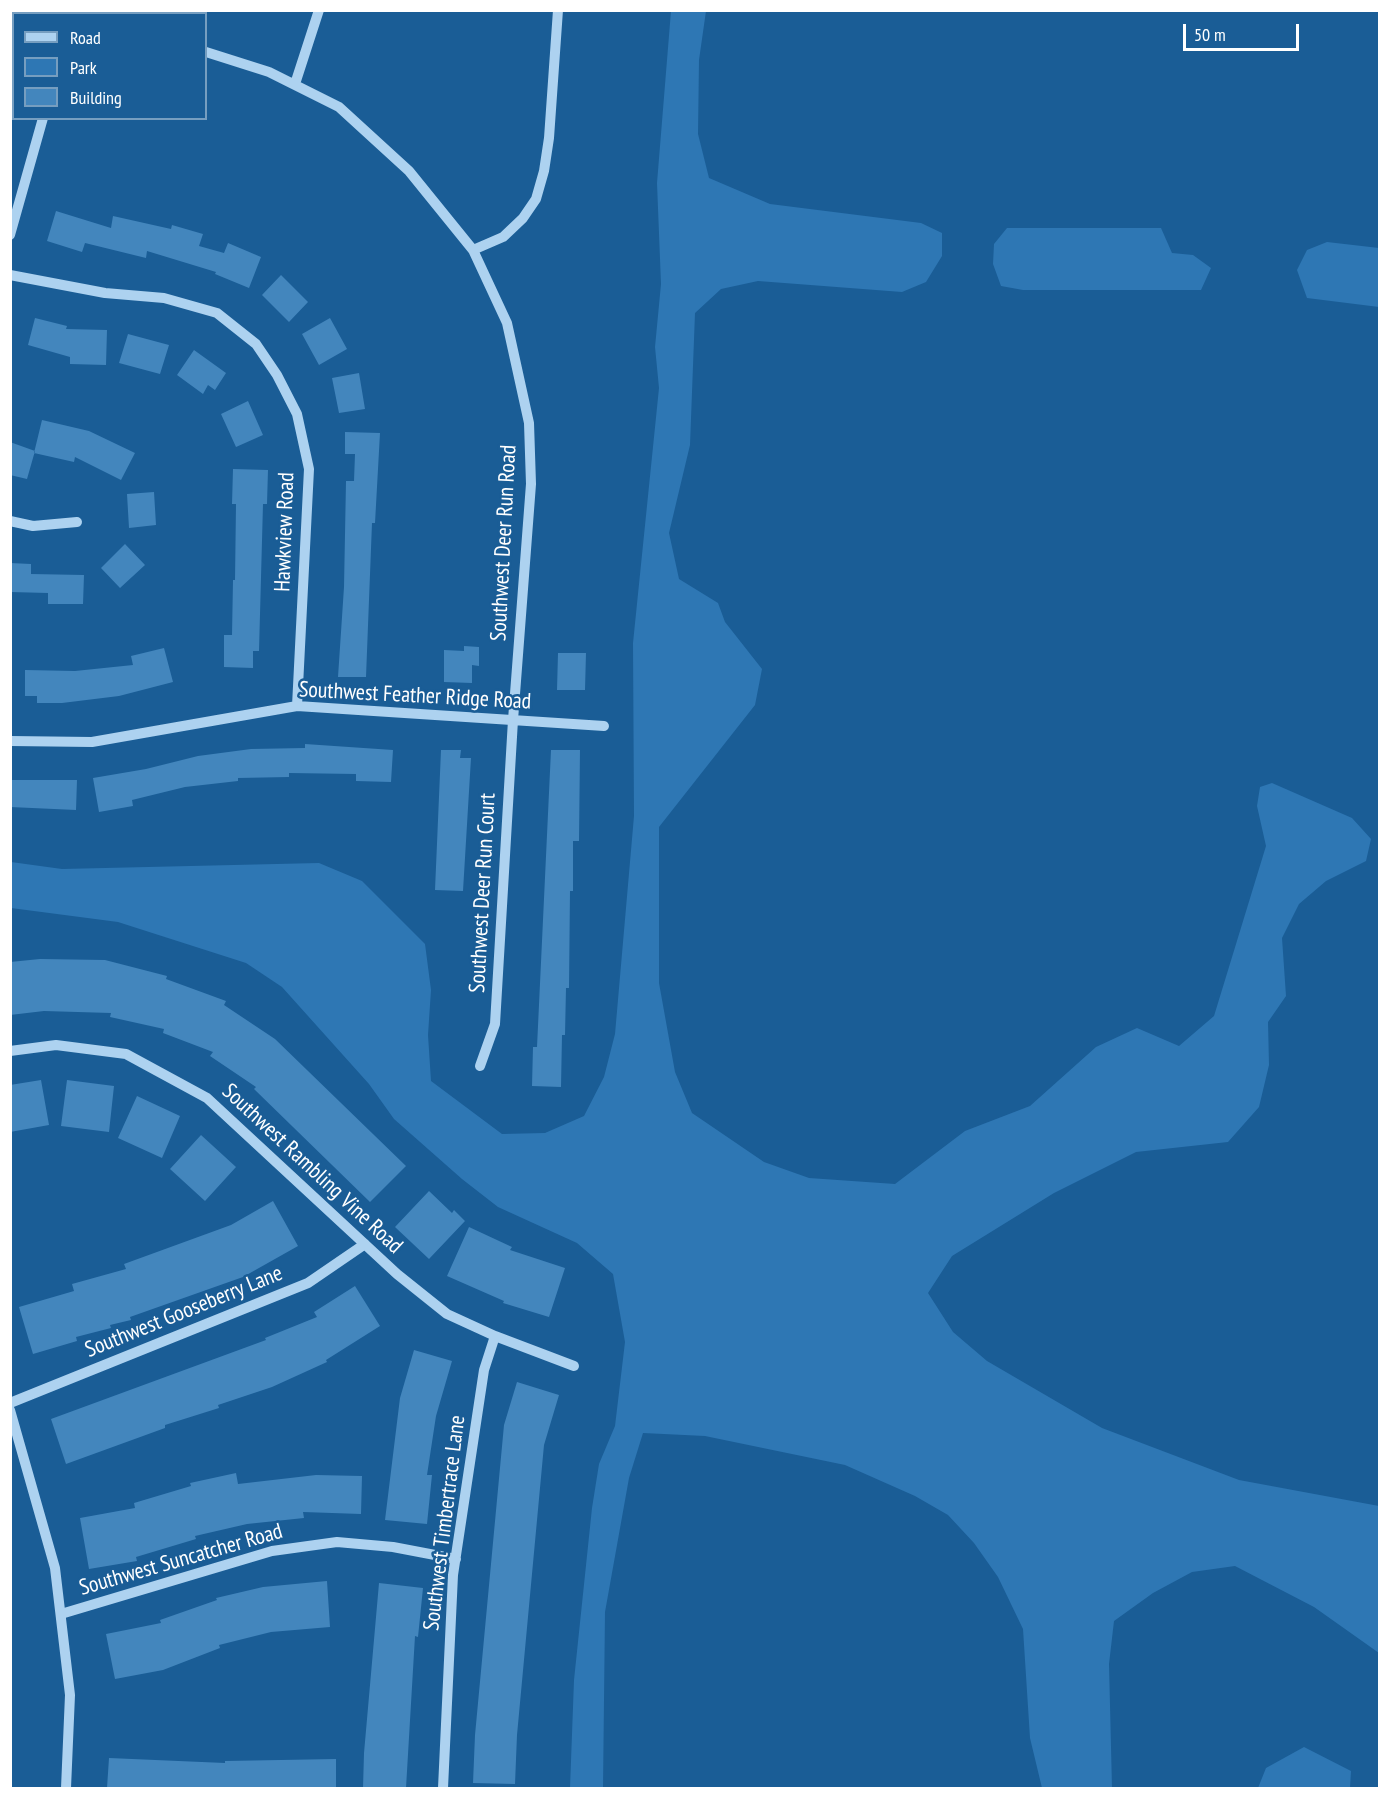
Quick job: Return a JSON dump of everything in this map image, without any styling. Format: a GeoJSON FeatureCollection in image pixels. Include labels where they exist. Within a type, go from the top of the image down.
{"type":"FeatureCollection","features":[{"type":"Feature","properties":{"kind":"street"},"geometry":{"type":"LineString","coordinates":[[295,84],[319,10]]}},
{"type":"Feature","properties":{"kind":"street"},"geometry":{"type":"LineString","coordinates":[[473,250],[503,237],[523,218],[536,199],[544,171],[549,138],[558,10]]}},
{"type":"Feature","properties":{"kind":"street","name":"Southwest Deer Run Road"},"geometry":{"type":"LineString","coordinates":[[207,52],[269,72],[339,107],[409,171],[473,250],[507,323],[529,423],[531,484],[513,720]]}},
{"type":"Feature","properties":{"kind":"street"},"geometry":{"type":"LineString","coordinates":[[10,235],[42,120]]}},
{"type":"Feature","properties":{"kind":"street","name":"Hawkview Road"},"geometry":{"type":"LineString","coordinates":[[10,275],[105,293],[164,298],[217,313],[256,344],[277,375],[297,414],[309,469],[297,706]]}},
{"type":"Feature","properties":{"kind":"street"},"geometry":{"type":"LineString","coordinates":[[10,520],[33,526],[77,522]]}},
{"type":"Feature","properties":{"kind":"street","name":"Southwest Feather Ridge Road"},"geometry":{"type":"LineString","coordinates":[[10,741],[92,742],[297,706],[604,726]]}},
{"type":"Feature","properties":{"kind":"street","name":"Southwest Deer Run Court"},"geometry":{"type":"LineString","coordinates":[[480,1066],[495,1024],[513,720]]}},
{"type":"Feature","properties":{"kind":"street","name":"Southwest Rambling Vine Road"},"geometry":{"type":"LineString","coordinates":[[10,1051],[56,1045],[126,1054],[207,1098],[365,1244],[447,1314],[495,1336],[574,1366]]}},
{"type":"Feature","properties":{"kind":"street","name":"Southwest Gooseberry Lane"},"geometry":{"type":"LineString","coordinates":[[10,1403],[308,1283],[365,1244]]}},
{"type":"Feature","properties":{"kind":"street","name":"Southwest Timbertrace Lane"},"geometry":{"type":"LineString","coordinates":[[443,1788],[456,1559],[484,1370],[495,1336]]}},
{"type":"Feature","properties":{"kind":"street"},"geometry":{"type":"LineString","coordinates":[[10,1410],[55,1568],[70,1695],[66,1788]]}},
{"type":"Feature","properties":{"kind":"street","name":"Southwest Suncatcher Road"},"geometry":{"type":"LineString","coordinates":[[61,1614],[272,1551],[337,1542],[393,1547],[456,1559]]}},
{"type":"Feature","properties":{"kind":"green space"},"geometry":{"type":"Polygon","coordinates":[[[671,11],[706,11],[699,60],[698,134],[709,178],[770,204],[921,223],[942,233],[942,256],[926,282],[902,292],[758,281],[721,289],[695,313],[690,445],[669,533],[679,579],[718,603],[725,622],[762,669],[755,705],[659,827],[659,983],[675,1072],[692,1113],[764,1162],[809,1178],[895,1184],[965,1131],[1030,1106],[1096,1047],[1137,1028],[1179,1046],[1214,1016],[1266,846],[1257,806],[1260,787],[1272,783],[1352,818],[1371,839],[1366,861],[1326,881],[1299,904],[1282,938],[1286,996],[1268,1022],[1269,1065],[1259,1107],[1228,1142],[1136,1152],[1054,1193],[952,1256],[928,1293],[953,1332],[987,1361],[1102,1428],[1239,1480],[1379,1506],[1379,1653],[1314,1607],[1235,1566],[1192,1572],[1153,1593],[1114,1621],[1109,1664],[1112,1788],[1042,1788],[1030,1738],[1023,1629],[998,1577],[974,1543],[948,1515],[915,1496],[845,1465],[705,1436],[643,1433],[629,1478],[605,1612],[603,1788],[570,1788],[574,1680],[592,1508],[599,1464],[615,1426],[625,1342],[613,1274],[577,1243],[498,1207],[462,1179],[394,1119],[369,1084],[282,987],[246,963],[118,922],[11,908],[11,862],[62,869],[319,863],[362,881],[425,944],[431,990],[428,1035],[431,1081],[502,1134],[545,1133],[584,1116],[604,1077],[615,1034],[634,816],[633,643],[659,388],[655,347],[661,284],[657,183],[671,11]]]}},
{"type":"Feature","properties":{"kind":"green space"},"geometry":{"type":"Polygon","coordinates":[[[1007,228],[1161,228],[1172,253],[1193,255],[1211,268],[1201,290],[1023,290],[1001,286],[993,264],[994,244],[1007,228]]]}},
{"type":"Feature","properties":{"kind":"green space"},"geometry":{"type":"Polygon","coordinates":[[[1327,242],[1379,248],[1379,307],[1307,298],[1297,270],[1307,250],[1327,242]]]}},
{"type":"Feature","properties":{"kind":"green space"},"geometry":{"type":"Polygon","coordinates":[[[1304,1747],[1351,1771],[1350,1788],[1258,1788],[1266,1768],[1304,1747]]]}},
{"type":"Feature","properties":{"kind":"building"},"geometry":{"type":"Polygon","coordinates":[[[56,211],[111,228],[113,216],[171,229],[172,225],[203,234],[199,246],[224,253],[228,243],[261,257],[249,288],[215,274],[216,272],[147,251],[146,258],[85,243],[82,252],[47,241],[56,211]]]}},
{"type":"Feature","properties":{"kind":"building"},"geometry":{"type":"Polygon","coordinates":[[[281,275],[308,302],[289,322],[262,295],[281,275]]]}},
{"type":"Feature","properties":{"kind":"building"},"geometry":{"type":"Polygon","coordinates":[[[35,318],[67,326],[66,329],[107,330],[106,365],[70,364],[70,357],[28,345],[35,318]]]}},
{"type":"Feature","properties":{"kind":"building"},"geometry":{"type":"Polygon","coordinates":[[[330,318],[347,349],[319,365],[302,334],[330,318]]]}},
{"type":"Feature","properties":{"kind":"building"},"geometry":{"type":"Polygon","coordinates":[[[128,334],[169,345],[160,374],[119,363],[128,334]]]}},
{"type":"Feature","properties":{"kind":"building"},"geometry":{"type":"Polygon","coordinates":[[[194,350],[226,373],[215,390],[208,385],[203,394],[177,375],[194,350]]]}},
{"type":"Feature","properties":{"kind":"building"},"geometry":{"type":"Polygon","coordinates":[[[359,373],[365,409],[339,413],[332,378],[359,373]]]}},
{"type":"Feature","properties":{"kind":"building"},"geometry":{"type":"Polygon","coordinates":[[[248,401],[263,435],[236,447],[221,414],[248,401]]]}},
{"type":"Feature","properties":{"kind":"building"},"geometry":{"type":"Polygon","coordinates":[[[42,420],[89,431],[135,453],[121,480],[75,457],[74,462],[34,453],[42,420]]]}},
{"type":"Feature","properties":{"kind":"building"},"geometry":{"type":"Polygon","coordinates":[[[345,432],[380,433],[375,523],[372,523],[366,677],[338,677],[344,587],[346,481],[354,481],[355,454],[345,454],[345,432]]]}},
{"type":"Feature","properties":{"kind":"building"},"geometry":{"type":"Polygon","coordinates":[[[10,442],[35,451],[27,479],[10,475],[10,442]]]}},
{"type":"Feature","properties":{"kind":"building"},"geometry":{"type":"Polygon","coordinates":[[[233,469],[268,470],[267,504],[263,504],[259,651],[253,651],[253,668],[224,667],[224,635],[232,635],[233,580],[235,580],[236,504],[232,504],[233,469]]]}},
{"type":"Feature","properties":{"kind":"building"},"geometry":{"type":"Polygon","coordinates":[[[154,492],[156,525],[129,528],[127,494],[154,492]]]}},
{"type":"Feature","properties":{"kind":"building"},"geometry":{"type":"Polygon","coordinates":[[[125,544],[145,565],[120,588],[101,568],[125,544]]]}},
{"type":"Feature","properties":{"kind":"building"},"geometry":{"type":"Polygon","coordinates":[[[10,563],[31,564],[31,574],[84,575],[83,604],[48,604],[48,593],[10,592],[10,563]]]}},
{"type":"Feature","properties":{"kind":"building"},"geometry":{"type":"Polygon","coordinates":[[[464,646],[479,647],[479,666],[472,665],[472,683],[444,682],[444,650],[464,651],[464,646]]]}},
{"type":"Feature","properties":{"kind":"building"},"geometry":{"type":"Polygon","coordinates":[[[164,648],[173,682],[119,696],[62,703],[37,703],[37,696],[25,696],[25,670],[75,671],[133,665],[131,656],[164,648]]]}},
{"type":"Feature","properties":{"kind":"building"},"geometry":{"type":"Polygon","coordinates":[[[558,653],[586,653],[585,690],[557,690],[558,653]]]}},
{"type":"Feature","properties":{"kind":"building"},"geometry":{"type":"Polygon","coordinates":[[[305,744],[393,750],[391,782],[356,781],[356,774],[289,773],[289,777],[238,778],[238,781],[185,787],[132,800],[133,806],[99,812],[93,778],[146,769],[198,756],[251,749],[305,748],[305,744]]]}},
{"type":"Feature","properties":{"kind":"building"},"geometry":{"type":"Polygon","coordinates":[[[441,750],[461,750],[460,758],[471,758],[463,891],[435,890],[441,750]]]}},
{"type":"Feature","properties":{"kind":"building"},"geometry":{"type":"Polygon","coordinates":[[[551,750],[580,750],[579,841],[573,841],[569,988],[566,988],[565,1035],[562,1035],[561,1087],[532,1086],[533,1047],[537,1047],[551,750]]]}},
{"type":"Feature","properties":{"kind":"building"},"geometry":{"type":"Polygon","coordinates":[[[10,780],[77,780],[76,810],[10,807],[10,780]]]}},
{"type":"Feature","properties":{"kind":"building"},"geometry":{"type":"Polygon","coordinates":[[[40,959],[105,960],[167,976],[166,979],[226,1001],[224,1005],[275,1039],[406,1166],[370,1202],[254,1089],[256,1087],[210,1056],[213,1052],[163,1033],[164,1029],[110,1017],[111,1013],[44,1011],[10,1015],[10,962],[40,959]]]}},
{"type":"Feature","properties":{"kind":"building"},"geometry":{"type":"Polygon","coordinates":[[[41,1080],[49,1125],[10,1132],[10,1085],[41,1080]]]}},
{"type":"Feature","properties":{"kind":"building"},"geometry":{"type":"Polygon","coordinates":[[[67,1080],[114,1086],[109,1132],[61,1126],[67,1080]]]}},
{"type":"Feature","properties":{"kind":"building"},"geometry":{"type":"Polygon","coordinates":[[[137,1096],[180,1116],[162,1158],[118,1138],[137,1096]]]}},
{"type":"Feature","properties":{"kind":"building"},"geometry":{"type":"Polygon","coordinates":[[[201,1135],[236,1167],[205,1201],[170,1169],[201,1135]]]}},
{"type":"Feature","properties":{"kind":"building"},"geometry":{"type":"Polygon","coordinates":[[[429,1191],[452,1213],[454,1210],[465,1221],[429,1259],[395,1227],[429,1191]]]}},
{"type":"Feature","properties":{"kind":"building"},"geometry":{"type":"Polygon","coordinates":[[[273,1201],[298,1246],[243,1277],[130,1317],[131,1320],[110,1325],[111,1328],[76,1337],[77,1341],[33,1354],[19,1307],[74,1291],[72,1284],[126,1269],[124,1264],[231,1225],[273,1201]]]}},
{"type":"Feature","properties":{"kind":"building"},"geometry":{"type":"Polygon","coordinates":[[[469,1227],[512,1247],[510,1250],[565,1268],[549,1317],[503,1303],[504,1301],[447,1276],[469,1227]]]}},
{"type":"Feature","properties":{"kind":"building"},"geometry":{"type":"Polygon","coordinates":[[[355,1286],[380,1326],[326,1360],[327,1362],[272,1387],[218,1405],[219,1408],[165,1425],[165,1428],[66,1464],[51,1419],[266,1340],[265,1338],[317,1317],[314,1312],[355,1286]]]}},
{"type":"Feature","properties":{"kind":"building"},"geometry":{"type":"Polygon","coordinates":[[[414,1350],[452,1361],[436,1416],[427,1475],[432,1475],[427,1524],[385,1520],[400,1398],[414,1350]]]}},
{"type":"Feature","properties":{"kind":"building"},"geometry":{"type":"Polygon","coordinates":[[[517,1382],[559,1395],[544,1445],[517,1735],[515,1784],[473,1783],[475,1735],[504,1425],[517,1382]]]}},
{"type":"Feature","properties":{"kind":"building"},"geometry":{"type":"Polygon","coordinates":[[[236,1473],[238,1484],[316,1475],[362,1476],[361,1514],[303,1512],[304,1518],[247,1524],[195,1536],[196,1539],[136,1557],[137,1561],[89,1569],[80,1518],[135,1508],[134,1503],[191,1486],[190,1483],[236,1473]]]}},
{"type":"Feature","properties":{"kind":"building"},"geometry":{"type":"Polygon","coordinates":[[[327,1581],[330,1627],[271,1632],[219,1645],[220,1648],[163,1670],[115,1679],[106,1634],[161,1623],[160,1620],[217,1600],[216,1598],[263,1587],[327,1581]]]}},
{"type":"Feature","properties":{"kind":"building"},"geometry":{"type":"Polygon","coordinates":[[[379,1583],[423,1588],[418,1637],[415,1636],[406,1788],[363,1788],[379,1583]]]}},
{"type":"Feature","properties":{"kind":"building"},"geometry":{"type":"Polygon","coordinates":[[[109,1758],[225,1763],[225,1761],[336,1759],[336,1788],[107,1788],[109,1758]]]}}]}
